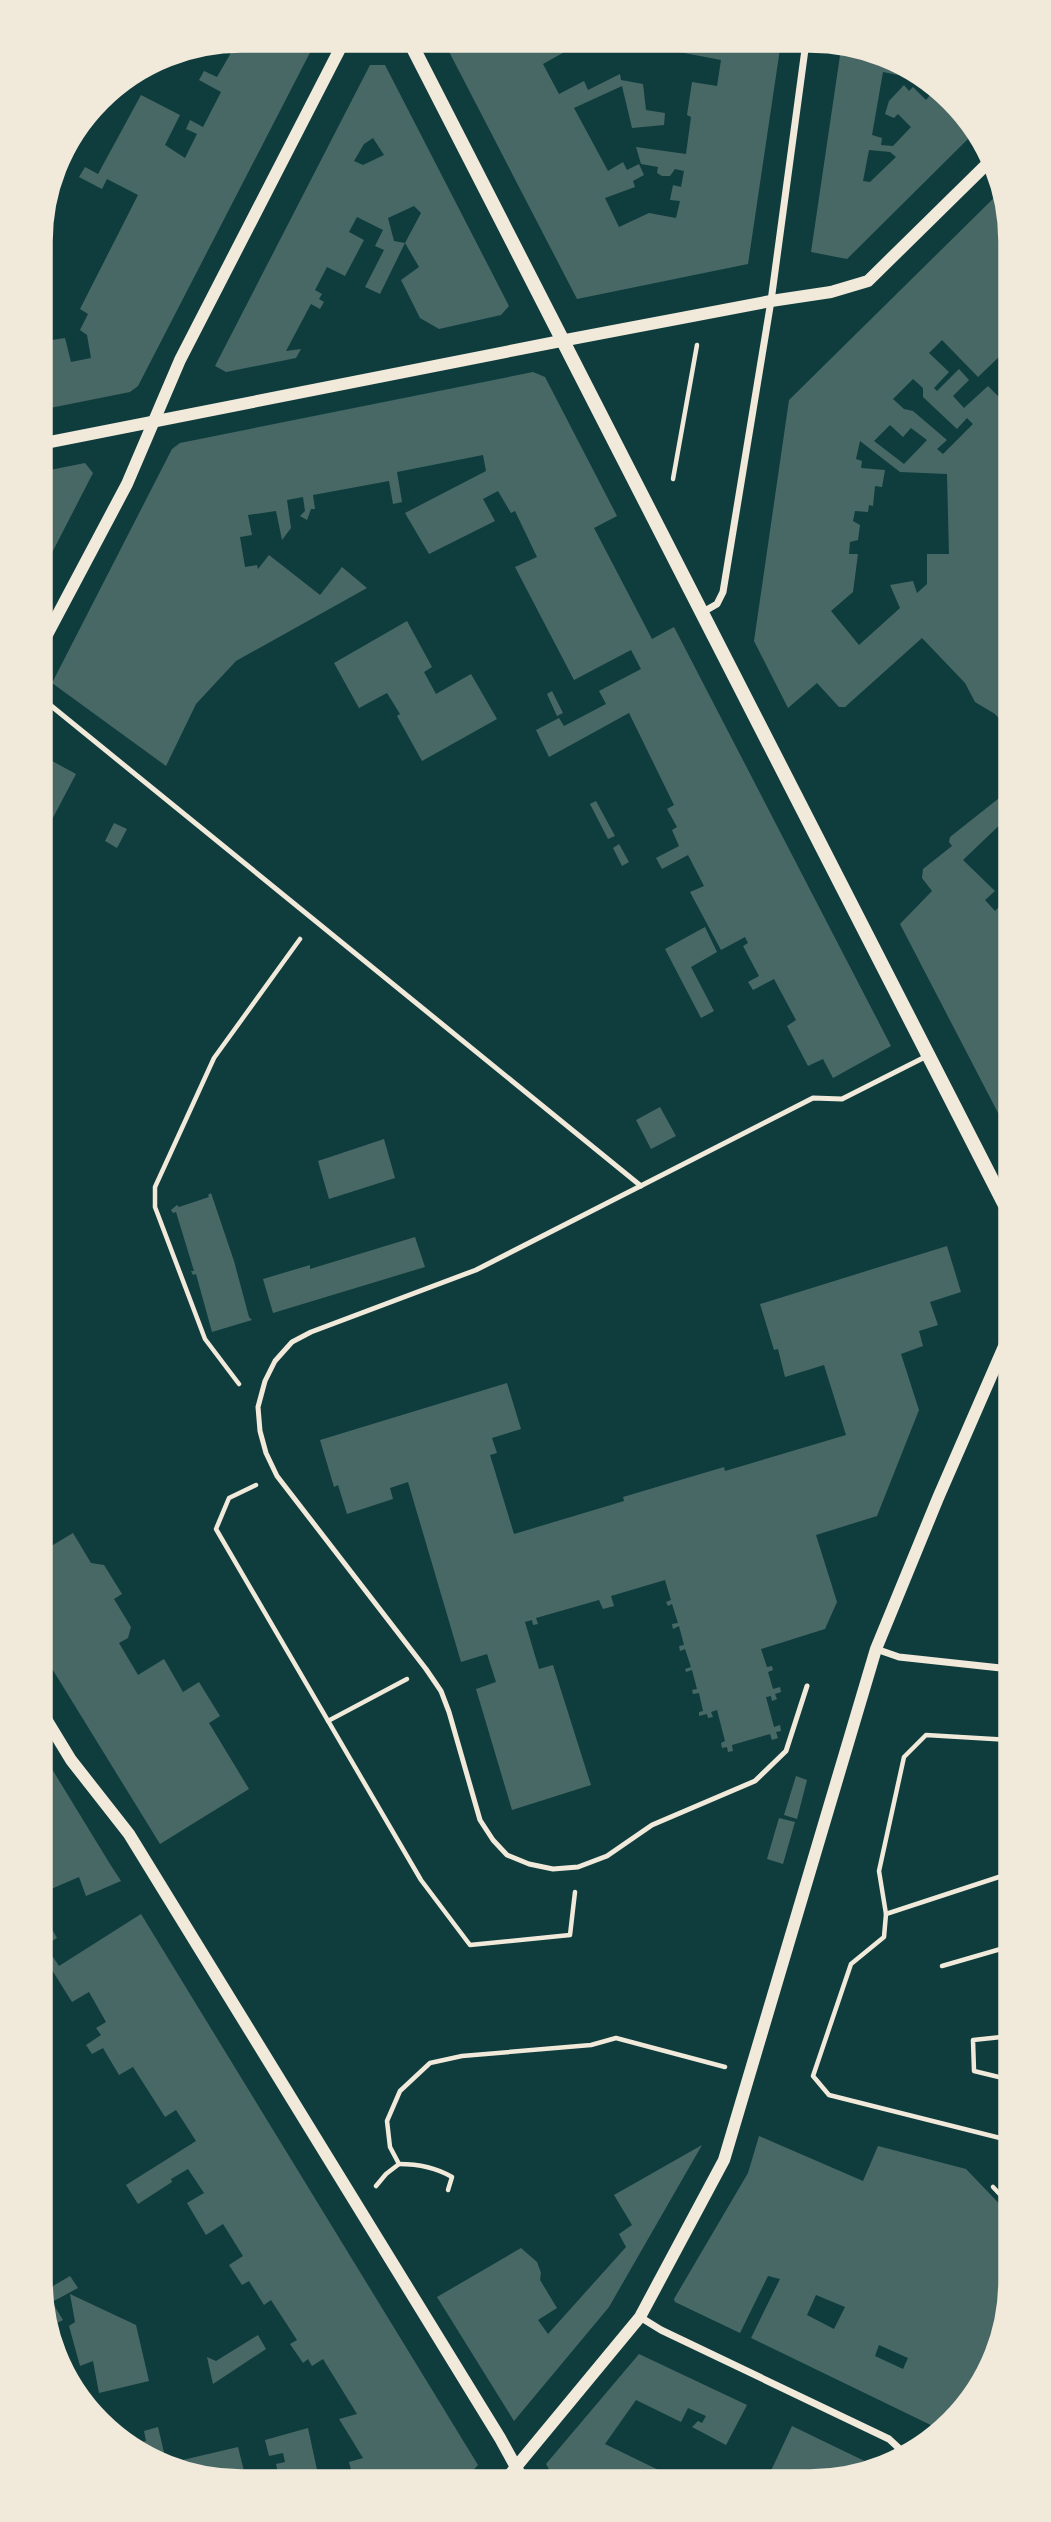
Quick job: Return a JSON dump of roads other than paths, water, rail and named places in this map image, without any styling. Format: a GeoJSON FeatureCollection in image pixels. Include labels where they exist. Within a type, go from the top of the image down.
{"type":"FeatureCollection","features":[{"type":"Feature","properties":{"kind":"main road"},"geometry":{"type":"LineString","coordinates":[[415,51],[566,340],[1000,1195]]}},
{"type":"Feature","properties":{"kind":"street"},"geometry":{"type":"LineString","coordinates":[[51,627],[127,484],[180,360],[339,51]]}},
{"type":"Feature","properties":{"kind":"street"},"geometry":{"type":"LineString","coordinates":[[703,612],[717,604],[723,592],[771,301],[805,51]]}},
{"type":"Feature","properties":{"kind":"street"},"geometry":{"type":"LineString","coordinates":[[51,442],[566,340],[831,292],[868,281],[985,166]]}},
{"type":"Feature","properties":{"kind":"street"},"geometry":{"type":"LineString","coordinates":[[520,2471],[533,2444],[639,2317],[724,2160],[876,1649],[1000,1356]]}},
{"type":"Feature","properties":{"kind":"street"},"geometry":{"type":"LineString","coordinates":[[876,1649],[899,1657],[1000,1668]]}},
{"type":"Feature","properties":{"kind":"street"},"geometry":{"type":"LineString","coordinates":[[51,1727],[71,1760],[129,1835],[518,2471]]}},
{"type":"Feature","properties":{"kind":"street"},"geometry":{"type":"LineString","coordinates":[[639,2317],[889,2439],[900,2449]]}},
{"type":"Feature","properties":{"kind":"lane"},"geometry":{"type":"LineString","coordinates":[[51,705],[641,1186]]}},
{"type":"Feature","properties":{"kind":"lane"},"geometry":{"type":"LineString","coordinates":[[807,1686],[786,1751],[755,1781],[652,1825],[607,1856],[578,1867],[553,1869],[529,1864],[507,1855],[480,1820],[449,1712],[440,1691],[426,1669],[277,1476],[263,1442],[258,1408],[275,1361],[292,1342],[311,1332],[476,1270],[813,1098],[842,1099],[929,1055]]}}]}
